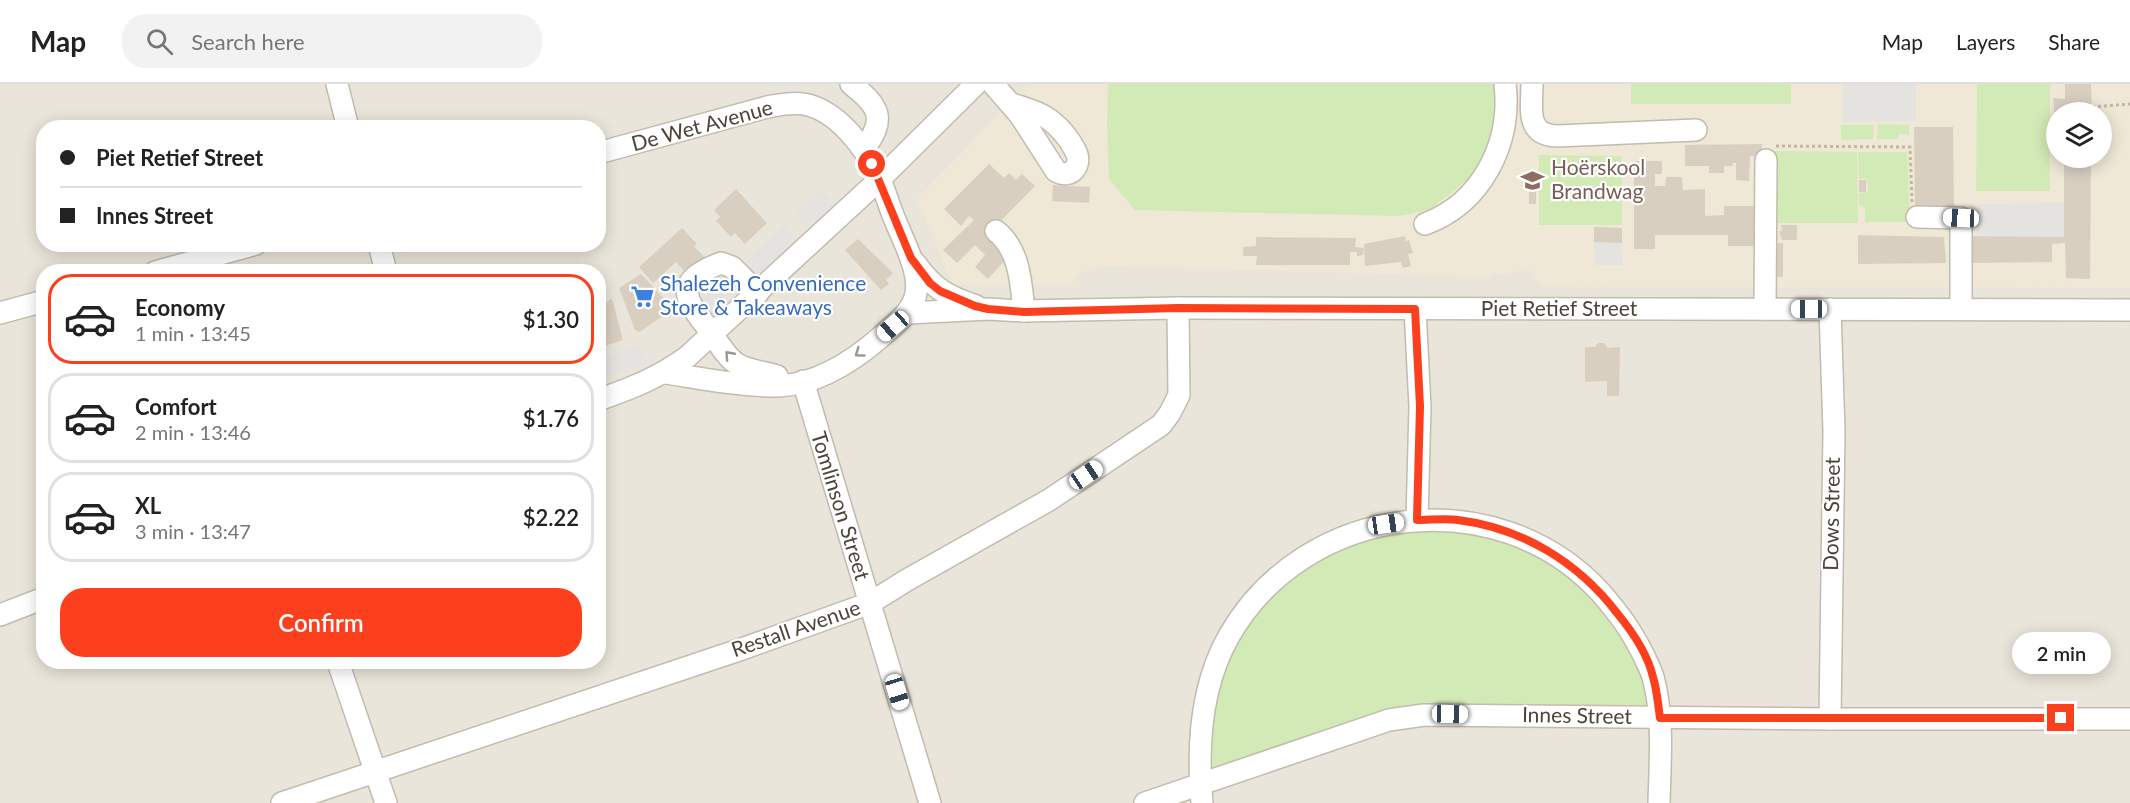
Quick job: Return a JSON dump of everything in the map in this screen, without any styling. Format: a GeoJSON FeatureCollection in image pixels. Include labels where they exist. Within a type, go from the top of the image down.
{"type":"FeatureCollection","features":[{"type":"Feature","properties":{"kind":"street"},"geometry":{"type":"LineString","coordinates":[[337,84],[346,120]]}},
{"type":"Feature","properties":{"kind":"street"},"geometry":{"type":"LineString","coordinates":[[851,84],[868,97],[877,112],[875,134],[864,149]]}},
{"type":"Feature","properties":{"kind":"street"},"geometry":{"type":"LineString","coordinates":[[606,397],[666,373],[687,357],[880,179],[976,84]]}},
{"type":"Feature","properties":{"kind":"street"},"geometry":{"type":"LineString","coordinates":[[993,84],[1012,104]]}},
{"type":"Feature","properties":{"kind":"street"},"geometry":{"type":"LineString","coordinates":[[1425,224],[1438,219],[1473,191],[1494,162],[1507,112],[1505,84]]}},
{"type":"Feature","properties":{"kind":"street"},"geometry":{"type":"LineString","coordinates":[[1532,84],[1533,123],[1542,134],[1557,136],[1696,130]]}},
{"type":"Feature","properties":{"kind":"street","name":"De Wet Avenue"},"geometry":{"type":"LineString","coordinates":[[606,151],[767,107],[788,103],[806,104],[824,111],[843,127],[864,149],[880,179]]}},
{"type":"Feature","properties":{"kind":"street"},"geometry":{"type":"LineString","coordinates":[[1765,309],[1766,160]]}},
{"type":"Feature","properties":{"kind":"street","name":"Piet Retief Street"},"geometry":{"type":"LineString","coordinates":[[880,179],[911,258],[917,286],[916,296],[908,313],[988,309],[1024,312],[1178,308],[2130,310]]}},
{"type":"Feature","properties":{"kind":"street"},"geometry":{"type":"LineString","coordinates":[[1917,217],[1961,218],[1961,309]]}},
{"type":"Feature","properties":{"kind":"street"},"geometry":{"type":"LineString","coordinates":[[996,231],[1007,243],[1015,260],[1020,276],[1024,312]]}},
{"type":"Feature","properties":{"kind":"street"},"geometry":{"type":"LineString","coordinates":[[184,264],[227,252]]}},
{"type":"Feature","properties":{"kind":"street","name":"Piet Retief Street"},"geometry":{"type":"LineString","coordinates":[[911,258],[930,283],[940,291],[955,299],[988,309]]}},
{"type":"Feature","properties":{"kind":"street"},"geometry":{"type":"LineString","coordinates":[[758,292],[732,267],[721,263],[700,273],[686,289],[694,312],[737,364],[797,383]]}},
{"type":"Feature","properties":{"kind":"street"},"geometry":{"type":"LineString","coordinates":[[0,313],[36,303]]}},
{"type":"Feature","properties":{"kind":"street","name":"Restall Avenue"},"geometry":{"type":"LineString","coordinates":[[282,803],[739,650],[870,603],[1048,500],[1161,425],[1179,395],[1178,308]]}},
{"type":"Feature","properties":{"kind":"street"},"geometry":{"type":"LineString","coordinates":[[1415,309],[1420,406],[1417,520]]}},
{"type":"Feature","properties":{"kind":"street","name":"Dows Street"},"geometry":{"type":"LineString","coordinates":[[1830,309],[1834,430],[1830,719]]}},
{"type":"Feature","properties":{"kind":"street"},"geometry":{"type":"LineString","coordinates":[[666,373],[779,386],[797,383],[838,368],[878,339],[908,313]]}},
{"type":"Feature","properties":{"kind":"street","name":"Tomlinson Street"},"geometry":{"type":"LineString","coordinates":[[797,383],[870,603],[930,803]]}},
{"type":"Feature","properties":{"kind":"street"},"geometry":{"type":"LineString","coordinates":[[1201,794],[1202,724],[1210,685],[1228,637],[1250,605],[1275,578],[1322,545],[1386,524],[1417,520],[1457,520],[1486,526],[1542,547],[1572,565],[1630,629],[1653,675],[1660,718],[1659,803]]}},
{"type":"Feature","properties":{"kind":"street"},"geometry":{"type":"LineString","coordinates":[[0,615],[36,601]]}},
{"type":"Feature","properties":{"kind":"street"},"geometry":{"type":"LineString","coordinates":[[340,669],[386,803]]}},
{"type":"Feature","properties":{"kind":"street","name":"Innes Street"},"geometry":{"type":"LineString","coordinates":[[1145,803],[1201,794],[1389,720],[1407,717],[1450,714],[1830,719],[2130,718]]}},
{"type":"Feature","properties":{"kind":"path"},"geometry":{"type":"LineString","coordinates":[[2112,105],[2130,104]]}},
{"type":"Feature","properties":{"kind":"path"},"geometry":{"type":"LineString","coordinates":[[1766,160],[1766,146],[1910,147],[1911,198],[1914,214],[1917,217]]}},
{"type":"Feature","properties":{"kind":"shaded area"},"geometry":{"type":"Polygon","coordinates":[[[0,84],[2130,84],[2130,803],[0,803],[0,84]]]}},
{"type":"Feature","properties":{"kind":"shaded area","name":"Hoërskool Brandwag"},"geometry":{"type":"Polygon","coordinates":[[[1028,84],[2130,84],[2130,288],[1544,287],[1536,281],[1529,269],[1503,274],[1493,273],[1489,277],[1114,266],[1080,272],[1072,285],[953,285],[917,199],[1028,84]]]}},
{"type":"Feature","properties":{"kind":"shaded area"},"geometry":{"type":"Polygon","coordinates":[[[1842,84],[1916,84],[1916,121],[1843,122],[1842,84]]]}},
{"type":"Feature","properties":{"kind":"shaded area"},"geometry":{"type":"Polygon","coordinates":[[[822,191],[836,206],[810,230],[796,214],[822,191]]]}},
{"type":"Feature","properties":{"kind":"shaded area"},"geometry":{"type":"Polygon","coordinates":[[[2064,203],[2064,237],[1977,236],[1978,204],[2064,203]]]}},
{"type":"Feature","properties":{"kind":"shaded area"},"geometry":{"type":"Polygon","coordinates":[[[785,224],[798,239],[756,277],[743,263],[785,224]]]}},
{"type":"Feature","properties":{"kind":"shaded area"},"geometry":{"type":"Polygon","coordinates":[[[1594,242],[1622,243],[1623,265],[1595,265],[1594,242]]]}},
{"type":"Feature","properties":{"kind":"shaded area"},"geometry":{"type":"Polygon","coordinates":[[[729,276],[741,290],[715,314],[702,300],[729,276]]]}},
{"type":"Feature","properties":{"kind":"shaded area"},"geometry":{"type":"Polygon","coordinates":[[[639,345],[646,363],[606,377],[606,357],[639,345]]]}},
{"type":"Feature","properties":{"kind":"green space"},"geometry":{"type":"Polygon","coordinates":[[[1108,84],[1500,84],[1502,114],[1479,171],[1429,210],[1398,216],[1135,210],[1109,179],[1108,84]]]}},
{"type":"Feature","properties":{"kind":"green space"},"geometry":{"type":"Polygon","coordinates":[[[1631,84],[1791,84],[1791,104],[1631,104],[1631,84]]]}},
{"type":"Feature","properties":{"kind":"green space"},"geometry":{"type":"Polygon","coordinates":[[[1977,84],[2050,84],[2050,102],[2046,102],[2046,168],[2050,168],[2050,191],[1976,191],[1977,84]]]}},
{"type":"Feature","properties":{"kind":"green space"},"geometry":{"type":"Polygon","coordinates":[[[1878,124],[1909,125],[1909,135],[1899,134],[1898,139],[1877,139],[1878,124]]]}},
{"type":"Feature","properties":{"kind":"green space"},"geometry":{"type":"Polygon","coordinates":[[[1841,125],[1874,125],[1873,139],[1841,140],[1841,125]]]}},
{"type":"Feature","properties":{"kind":"green space"},"geometry":{"type":"Polygon","coordinates":[[[1773,151],[1857,152],[1858,223],[1774,223],[1773,151]]]}},
{"type":"Feature","properties":{"kind":"green space"},"geometry":{"type":"Polygon","coordinates":[[[1858,152],[1907,152],[1910,222],[1865,222],[1865,208],[1859,205],[1859,193],[1868,192],[1867,179],[1859,179],[1858,152]]]}},
{"type":"Feature","properties":{"kind":"green space"},"geometry":{"type":"Polygon","coordinates":[[[1539,155],[1622,156],[1622,225],[1539,225],[1539,155]]]}},
{"type":"Feature","properties":{"kind":"green space"},"geometry":{"type":"Polygon","coordinates":[[[1456,516],[1586,576],[1670,715],[1413,711],[1202,781],[1208,712],[1230,637],[1322,545],[1456,516]]]}},
{"type":"Feature","properties":{"kind":"building"},"geometry":{"type":"Polygon","coordinates":[[[2065,84],[2091,84],[2092,102],[2053,102],[2053,98],[2065,99],[2065,84]]]}},
{"type":"Feature","properties":{"kind":"building"},"geometry":{"type":"Polygon","coordinates":[[[1914,127],[1953,127],[1954,208],[1915,209],[1914,127]]]}},
{"type":"Feature","properties":{"kind":"building"},"geometry":{"type":"Polygon","coordinates":[[[1762,144],[1762,156],[1750,156],[1749,181],[1736,180],[1736,163],[1732,166],[1724,166],[1724,173],[1709,173],[1709,166],[1685,166],[1685,145],[1762,144]]]}},
{"type":"Feature","properties":{"kind":"building"},"geometry":{"type":"Polygon","coordinates":[[[1634,161],[1662,161],[1662,174],[1655,174],[1655,186],[1665,186],[1666,177],[1682,177],[1683,190],[1705,189],[1705,216],[1724,215],[1724,206],[1757,206],[1757,246],[1728,246],[1728,235],[1655,235],[1655,249],[1634,249],[1634,161]]]}},
{"type":"Feature","properties":{"kind":"building"},"geometry":{"type":"Polygon","coordinates":[[[989,164],[1004,178],[1009,173],[1016,180],[1022,174],[1035,186],[989,233],[1010,255],[988,279],[975,267],[985,255],[975,245],[957,263],[943,250],[974,220],[969,216],[961,226],[944,209],[989,164]]]}},
{"type":"Feature","properties":{"kind":"building"},"geometry":{"type":"Polygon","coordinates":[[[2064,168],[2091,168],[2090,279],[2066,278],[2065,243],[2052,244],[2052,262],[1964,263],[1963,236],[2064,237],[2064,168]]]}},
{"type":"Feature","properties":{"kind":"building"},"geometry":{"type":"Polygon","coordinates":[[[1859,180],[1866,180],[1866,192],[1859,192],[1859,180]]]}},
{"type":"Feature","properties":{"kind":"building"},"geometry":{"type":"Polygon","coordinates":[[[1053,185],[1090,187],[1089,203],[1052,201],[1053,185]]]}},
{"type":"Feature","properties":{"kind":"building"},"geometry":{"type":"Polygon","coordinates":[[[736,189],[767,223],[745,244],[735,233],[731,237],[716,221],[720,217],[714,210],[736,189]]]}},
{"type":"Feature","properties":{"kind":"building"},"geometry":{"type":"Polygon","coordinates":[[[1529,190],[1536,190],[1536,204],[1529,204],[1529,190]]]}},
{"type":"Feature","properties":{"kind":"building"},"geometry":{"type":"Polygon","coordinates":[[[1781,225],[1797,225],[1797,240],[1782,240],[1779,231],[1782,231],[1781,225]]]}},
{"type":"Feature","properties":{"kind":"building"},"geometry":{"type":"Polygon","coordinates":[[[1594,227],[1622,228],[1622,243],[1594,242],[1594,227]]]}},
{"type":"Feature","properties":{"kind":"building"},"geometry":{"type":"Polygon","coordinates":[[[682,228],[697,244],[694,246],[720,274],[702,291],[676,262],[653,283],[639,267],[682,228]]]}},
{"type":"Feature","properties":{"kind":"building"},"geometry":{"type":"Polygon","coordinates":[[[1858,235],[1944,237],[1946,263],[1858,264],[1858,235]]]}},
{"type":"Feature","properties":{"kind":"building"},"geometry":{"type":"Polygon","coordinates":[[[1405,236],[1406,241],[1409,240],[1413,253],[1408,254],[1411,266],[1403,268],[1401,262],[1365,266],[1364,244],[1405,236]]]}},
{"type":"Feature","properties":{"kind":"building"},"geometry":{"type":"Polygon","coordinates":[[[1256,237],[1356,238],[1355,247],[1364,248],[1363,255],[1357,256],[1357,252],[1350,252],[1350,265],[1256,265],[1257,256],[1243,256],[1243,247],[1256,246],[1256,237]]]}},
{"type":"Feature","properties":{"kind":"building"},"geometry":{"type":"Polygon","coordinates":[[[858,239],[893,273],[886,280],[889,284],[881,290],[845,250],[858,239]]]}},
{"type":"Feature","properties":{"kind":"building"},"geometry":{"type":"Polygon","coordinates":[[[1783,243],[1783,277],[1770,277],[1770,244],[1783,243]]]}},
{"type":"Feature","properties":{"kind":"building","name":"Shalezeh Convenience Store & Takeaways"},"geometry":{"type":"Polygon","coordinates":[[[641,274],[670,305],[668,312],[640,332],[635,330],[619,288],[641,274]]]}},
{"type":"Feature","properties":{"kind":"building"},"geometry":{"type":"Polygon","coordinates":[[[612,299],[623,340],[606,345],[606,302],[612,299]]]}},
{"type":"Feature","properties":{"kind":"building"},"geometry":{"type":"Polygon","coordinates":[[[1598,343],[1604,343],[1608,348],[1620,347],[1619,396],[1607,396],[1607,381],[1585,382],[1585,347],[1595,347],[1598,343]]]}},
{"type":"Feature","properties":{"kind":"place","name":"Hoërskool Brandwag"},"geometry":{"type":"Point","coordinates":[1533,180]}},
{"type":"Feature","properties":{"kind":"place","name":"Shalezeh Convenience Store & Takeaways"},"geometry":{"type":"Point","coordinates":[642,296]}},
{"type":"Feature","properties":{"kind":"route"},"geometry":{"type":"LineString","coordinates":[[872,164],[911,258],[930,283],[940,291],[975,306],[1024,312],[1178,308],[1415,309],[1420,406],[1417,520],[1457,520],[1486,526],[1542,547],[1572,565],[1613,607],[1630,629],[1653,675],[1660,718],[2061,718]]}}]}
